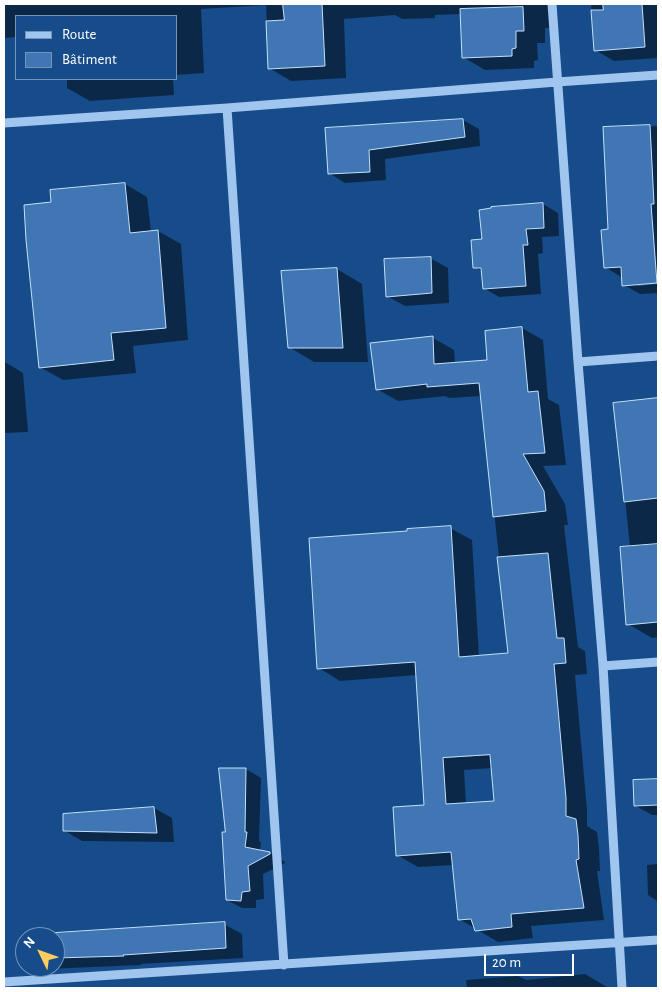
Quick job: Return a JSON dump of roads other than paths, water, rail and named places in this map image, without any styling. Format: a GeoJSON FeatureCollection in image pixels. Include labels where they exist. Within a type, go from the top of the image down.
{"type":"FeatureCollection","features":[{"type":"Feature","properties":{"kind":"street"},"geometry":{"type":"LineString","coordinates":[[552,4],[578,362],[603,666],[622,988]]}},
{"type":"Feature","properties":{"kind":"street"},"geometry":{"type":"LineString","coordinates":[[4,123],[658,75]]}},
{"type":"Feature","properties":{"kind":"street"},"geometry":{"type":"LineString","coordinates":[[227,108],[284,964]]}},
{"type":"Feature","properties":{"kind":"street"},"geometry":{"type":"LineString","coordinates":[[578,362],[658,356]]}},
{"type":"Feature","properties":{"kind":"street"},"geometry":{"type":"LineString","coordinates":[[603,666],[658,662]]}},
{"type":"Feature","properties":{"kind":"street"},"geometry":{"type":"LineString","coordinates":[[4,982],[658,940]]}}]}
